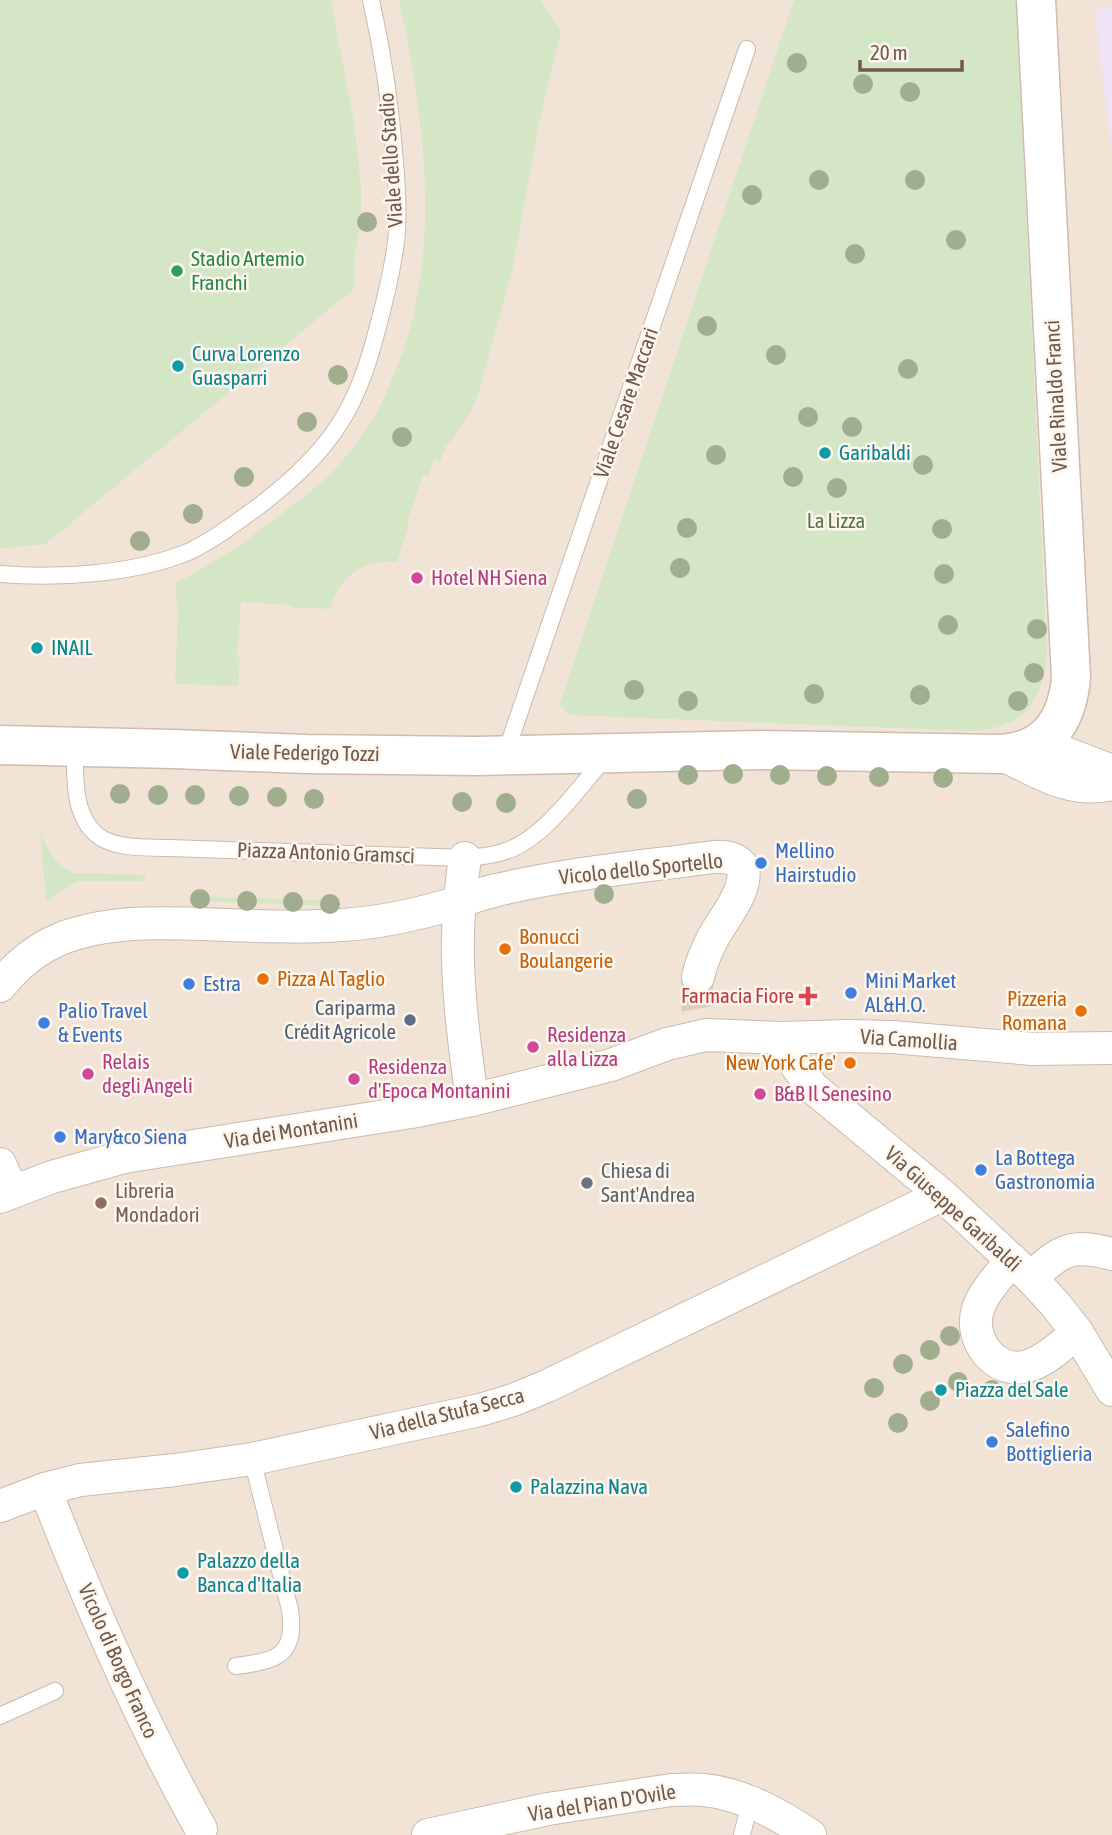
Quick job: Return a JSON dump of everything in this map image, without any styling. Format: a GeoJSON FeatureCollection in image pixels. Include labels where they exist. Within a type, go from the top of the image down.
{"type":"FeatureCollection","features":[{"type":"Feature","properties":{"kind":"street","name":"Viale Rinaldo Franci"},"geometry":{"type":"LineString","coordinates":[[1035,0],[1071,678],[1068,701],[1063,713],[1053,729],[1039,743]]}},
{"type":"Feature","properties":{"kind":"street"},"geometry":{"type":"LineString","coordinates":[[610,753],[761,750],[1001,754],[1026,750],[1039,743],[1112,771]]}},
{"type":"Feature","properties":{"kind":"street","name":"Viale Federigo Tozzi"},"geometry":{"type":"LineString","coordinates":[[0,745],[306,754],[504,756],[610,753]]}},
{"type":"Feature","properties":{"kind":"street"},"geometry":{"type":"LineString","coordinates":[[1001,754],[1042,774],[1073,785],[1086,788],[1112,784]]}},
{"type":"Feature","properties":{"kind":"street","name":"Vicolo dello Sportello"},"geometry":{"type":"LineString","coordinates":[[460,901],[496,890],[552,879],[713,857],[736,860],[743,867],[743,885],[713,939],[698,977]]}},
{"type":"Feature","properties":{"kind":"street"},"geometry":{"type":"LineString","coordinates":[[465,858],[458,960],[472,1100]]}},
{"type":"Feature","properties":{"kind":"street"},"geometry":{"type":"LineString","coordinates":[[0,986],[37,951],[78,933],[105,927],[149,923],[343,925],[422,912],[460,901]]}},
{"type":"Feature","properties":{"kind":"street","name":"Via dei Montanini"},"geometry":{"type":"LineString","coordinates":[[4,1184],[124,1157],[472,1100],[611,1065],[667,1044],[702,1025]]}},
{"type":"Feature","properties":{"kind":"street","name":"Via Camollia"},"geometry":{"type":"LineString","coordinates":[[702,1025],[783,1038],[892,1037],[1032,1049],[1112,1048]]}},
{"type":"Feature","properties":{"kind":"street","name":"Via Giuseppe Garibaldi"},"geometry":{"type":"LineString","coordinates":[[783,1038],[793,1060],[812,1087],[942,1195],[1055,1304],[1077,1332],[1112,1390]]}},
{"type":"Feature","properties":{"kind":"street","name":"Via della Stufa Secca"},"geometry":{"type":"LineString","coordinates":[[0,1506],[45,1489],[80,1480],[252,1459],[513,1401],[942,1195]]}},
{"type":"Feature","properties":{"kind":"street"},"geometry":{"type":"LineString","coordinates":[[1077,1332],[1056,1350],[1025,1367],[1012,1367],[1000,1364],[982,1347],[976,1335],[975,1322],[978,1309],[989,1289],[1021,1269],[1049,1261],[1064,1252],[1085,1249],[1112,1254]]}},
{"type":"Feature","properties":{"kind":"street","name":"Vicolo di Borgo Franco"},"geometry":{"type":"LineString","coordinates":[[45,1489],[135,1701],[163,1760],[201,1829]]}},
{"type":"Feature","properties":{"kind":"street","name":"Via del Pian D'Ovile"},"geometry":{"type":"LineString","coordinates":[[428,1835],[552,1822],[671,1790],[706,1790],[750,1801],[810,1835]]}},
{"type":"Feature","properties":{"kind":"lane","name":"Viale dello Stadio"},"geometry":{"type":"LineString","coordinates":[[0,574],[30,576],[127,569],[191,551],[237,522],[286,483],[327,441],[341,422],[362,378],[375,339],[388,291],[398,221],[394,144],[371,0]]}},
{"type":"Feature","properties":{"kind":"lane","name":"Viale Cesare Maccari"},"geometry":{"type":"LineString","coordinates":[[504,756],[747,49]]}},
{"type":"Feature","properties":{"kind":"lane","name":"Piazza Antonio Gramsci"},"geometry":{"type":"LineString","coordinates":[[75,747],[75,783],[84,816],[102,838],[115,843],[169,848],[465,858],[504,852],[536,833],[610,753]]}},
{"type":"Feature","properties":{"kind":"lane"},"geometry":{"type":"LineString","coordinates":[[236,1666],[275,1658],[285,1648],[292,1629],[290,1610],[252,1459]]}},
{"type":"Feature","properties":{"kind":"lane"},"geometry":{"type":"LineString","coordinates":[[0,1716],[55,1691]]}},
{"type":"Feature","properties":{"kind":"lane"},"geometry":{"type":"LineString","coordinates":[[742,1835],[750,1801]]}},
{"type":"Feature","properties":{"kind":"shaded area"},"geometry":{"type":"Polygon","coordinates":[[[331,0],[1112,0],[1112,1835],[0,1835],[0,549],[46,544],[355,288],[355,255],[361,220],[354,121],[331,0]]]}},
{"type":"Feature","properties":{"kind":"shaded area"},"geometry":{"type":"Polygon","coordinates":[[[1112,6],[1112,153],[1095,10],[1112,6]]]}},
{"type":"Feature","properties":{"kind":"green space","name":"Stadio Artemio Franchi"},"geometry":{"type":"Polygon","coordinates":[[[0,0],[331,0],[354,121],[361,186],[361,220],[355,255],[355,288],[46,544],[0,549],[0,0]]]}},
{"type":"Feature","properties":{"kind":"green space"},"geometry":{"type":"Polygon","coordinates":[[[399,0],[540,0],[561,31],[541,114],[512,271],[479,392],[470,413],[445,448],[440,461],[434,460],[429,476],[423,475],[397,562],[374,563],[354,572],[339,588],[331,609],[241,602],[238,686],[175,684],[178,614],[175,583],[251,537],[332,472],[376,413],[407,340],[418,292],[424,244],[425,195],[417,96],[399,0]]]}},
{"type":"Feature","properties":{"kind":"green space","name":"La Lizza"},"geometry":{"type":"Polygon","coordinates":[[[794,0],[1016,0],[1047,654],[1045,671],[1034,699],[1016,719],[1003,725],[971,731],[568,715],[560,704],[794,0]]]}},
{"type":"Feature","properties":{"kind":"green space"},"geometry":{"type":"Polygon","coordinates":[[[40,830],[53,856],[68,870],[75,873],[146,875],[145,881],[77,881],[46,902],[40,830]]]}},
{"type":"Feature","properties":{"kind":"green space"},"geometry":{"type":"Polygon","coordinates":[[[195,896],[335,901],[335,906],[195,901],[195,896]]]}},
{"type":"Feature","properties":{"kind":"tunnel"},"geometry":{"type":"LineString","coordinates":[[698,977],[696,998],[699,1015]]}},
{"type":"Feature","properties":{"kind":"place","name":"Stadio Artemio Franchi"},"geometry":{"type":"Point","coordinates":[177,271]}},
{"type":"Feature","properties":{"kind":"place","name":"Curva Lorenzo Guasparri"},"geometry":{"type":"Point","coordinates":[178,366]}},
{"type":"Feature","properties":{"kind":"place","name":"Garibaldi"},"geometry":{"type":"Point","coordinates":[825,453]}},
{"type":"Feature","properties":{"kind":"place","name":"Hotel NH Siena"},"geometry":{"type":"Point","coordinates":[417,578]}},
{"type":"Feature","properties":{"kind":"place","name":"INAIL"},"geometry":{"type":"Point","coordinates":[37,648]}},
{"type":"Feature","properties":{"kind":"place","name":"Mellino Hairstudio"},"geometry":{"type":"Point","coordinates":[761,863]}},
{"type":"Feature","properties":{"kind":"place","name":"Bonucci Boulangerie"},"geometry":{"type":"Point","coordinates":[505,949]}},
{"type":"Feature","properties":{"kind":"place","name":"Pizza Al Taglio"},"geometry":{"type":"Point","coordinates":[263,979]}},
{"type":"Feature","properties":{"kind":"place","name":"Estra"},"geometry":{"type":"Point","coordinates":[189,984]}},
{"type":"Feature","properties":{"kind":"place","name":"Mini Market AL&H.O."},"geometry":{"type":"Point","coordinates":[851,993]}},
{"type":"Feature","properties":{"kind":"place","name":"Farmacia Fiore"},"geometry":{"type":"Point","coordinates":[808,996]}},
{"type":"Feature","properties":{"kind":"place","name":"Pizzeria Romana"},"geometry":{"type":"Point","coordinates":[1081,1011]}},
{"type":"Feature","properties":{"kind":"place","name":"Cariparma Crédit Agricole"},"geometry":{"type":"Point","coordinates":[410,1020]}},
{"type":"Feature","properties":{"kind":"place","name":"Palio Travel & Events"},"geometry":{"type":"Point","coordinates":[44,1023]}},
{"type":"Feature","properties":{"kind":"place","name":"Residenza alla Lizza"},"geometry":{"type":"Point","coordinates":[533,1047]}},
{"type":"Feature","properties":{"kind":"place","name":"New York Cafe'"},"geometry":{"type":"Point","coordinates":[850,1063]}},
{"type":"Feature","properties":{"kind":"place","name":"Relais degli Angeli"},"geometry":{"type":"Point","coordinates":[88,1074]}},
{"type":"Feature","properties":{"kind":"place","name":"Residenza d'Epoca Montanini"},"geometry":{"type":"Point","coordinates":[354,1079]}},
{"type":"Feature","properties":{"kind":"place","name":"B&B Il Senesino"},"geometry":{"type":"Point","coordinates":[760,1094]}},
{"type":"Feature","properties":{"kind":"place","name":"Mary&co Siena"},"geometry":{"type":"Point","coordinates":[60,1137]}},
{"type":"Feature","properties":{"kind":"place","name":"La Bottega Gastronomia"},"geometry":{"type":"Point","coordinates":[981,1170]}},
{"type":"Feature","properties":{"kind":"place","name":"Chiesa di Sant'Andrea"},"geometry":{"type":"Point","coordinates":[587,1183]}},
{"type":"Feature","properties":{"kind":"place","name":"Libreria Mondadori"},"geometry":{"type":"Point","coordinates":[101,1203]}},
{"type":"Feature","properties":{"kind":"place","name":"Piazza del Sale"},"geometry":{"type":"Point","coordinates":[941,1390]}},
{"type":"Feature","properties":{"kind":"place","name":"Salefino Bottiglieria"},"geometry":{"type":"Point","coordinates":[992,1442]}},
{"type":"Feature","properties":{"kind":"place","name":"Palazzina Nava"},"geometry":{"type":"Point","coordinates":[516,1487]}},
{"type":"Feature","properties":{"kind":"place","name":"Palazzo della Banca d'Italia"},"geometry":{"type":"Point","coordinates":[183,1573]}}]}
